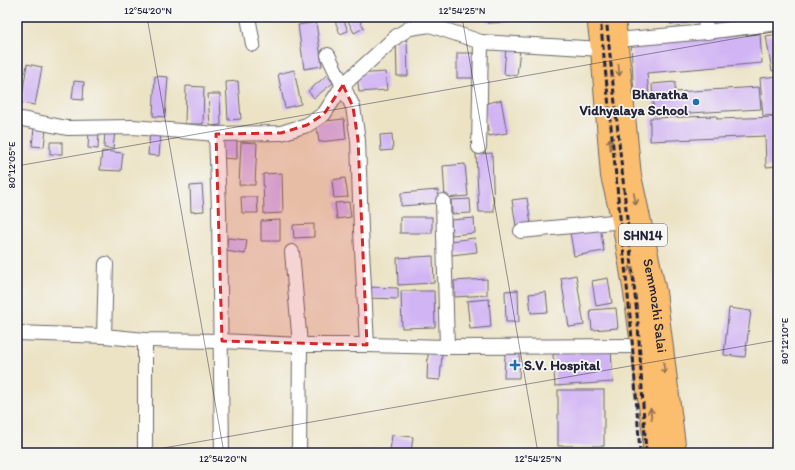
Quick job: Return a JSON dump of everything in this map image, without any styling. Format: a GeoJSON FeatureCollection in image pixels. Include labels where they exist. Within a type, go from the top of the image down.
{"type":"FeatureCollection","features":[{"type":"Feature","properties":{"kind":"main road","name":"Semmozhi Salai"},"geometry":{"type":"LineString","coordinates":[[598,17],[609,44]]}},
{"type":"Feature","properties":{"kind":"main road","name":"Semmozhi Salai"},"geometry":{"type":"LineString","coordinates":[[614,17],[609,44],[621,176],[623,221],[645,292],[642,346],[654,435],[654,453]]}},
{"type":"Feature","properties":{"kind":"main road","name":"Semmozhi Salai"},"geometry":{"type":"LineString","coordinates":[[621,176],[645,292],[675,453]]}},
{"type":"Feature","properties":{"kind":"street"},"geometry":{"type":"LineString","coordinates":[[248,17],[253,44]]}},
{"type":"Feature","properties":{"kind":"street"},"geometry":{"type":"LineString","coordinates":[[705,17],[706,32]]}},
{"type":"Feature","properties":{"kind":"street"},"geometry":{"type":"LineString","coordinates":[[17,118],[67,128],[133,128],[216,134],[281,133],[307,125],[324,114],[343,85],[397,36],[410,28],[429,21],[481,42],[609,44],[778,23]]}},
{"type":"Feature","properties":{"kind":"street"},"geometry":{"type":"LineString","coordinates":[[479,147],[481,42]]}},
{"type":"Feature","properties":{"kind":"street"},"geometry":{"type":"LineString","coordinates":[[328,55],[353,108],[358,140],[360,230],[367,345]]}},
{"type":"Feature","properties":{"kind":"street"},"geometry":{"type":"LineString","coordinates":[[216,134],[222,341],[222,453]]}},
{"type":"Feature","properties":{"kind":"street"},"geometry":{"type":"LineString","coordinates":[[443,201],[447,347]]}},
{"type":"Feature","properties":{"kind":"street"},"geometry":{"type":"LineString","coordinates":[[520,231],[623,221]]}},
{"type":"Feature","properties":{"kind":"street"},"geometry":{"type":"LineString","coordinates":[[292,252],[300,345],[299,453]]}},
{"type":"Feature","properties":{"kind":"street"},"geometry":{"type":"LineString","coordinates":[[104,336],[106,264]]}},
{"type":"Feature","properties":{"kind":"street"},"geometry":{"type":"LineString","coordinates":[[17,333],[104,336],[145,340],[222,341],[300,345],[447,347],[642,346]]}},
{"type":"Feature","properties":{"kind":"street"},"geometry":{"type":"LineString","coordinates":[[145,340],[145,453]]}},
{"type":"Feature","properties":{"kind":"highlighted area"},"geometry":{"type":"Polygon","coordinates":[[[343,85],[353,107],[358,140],[367,345],[222,341],[216,134],[281,133],[307,125],[324,114],[343,85]]]}},
{"type":"Feature","properties":{"kind":"building"},"geometry":{"type":"Polygon","coordinates":[[[346,17],[358,17],[364,28],[354,33],[346,17]]]}},
{"type":"Feature","properties":{"kind":"building"},"geometry":{"type":"Polygon","coordinates":[[[487,17],[508,17],[509,22],[487,23],[487,17]]]}},
{"type":"Feature","properties":{"kind":"building"},"geometry":{"type":"Polygon","coordinates":[[[670,17],[688,17],[688,23],[670,24],[670,17]]]}},
{"type":"Feature","properties":{"kind":"building"},"geometry":{"type":"Polygon","coordinates":[[[712,17],[734,17],[734,19],[712,21],[712,17]]]}},
{"type":"Feature","properties":{"kind":"building"},"geometry":{"type":"Polygon","coordinates":[[[343,18],[348,31],[340,34],[335,21],[343,18]]]}},
{"type":"Feature","properties":{"kind":"building"},"geometry":{"type":"Polygon","coordinates":[[[316,22],[322,66],[304,69],[298,25],[316,22]]]}},
{"type":"Feature","properties":{"kind":"building"},"geometry":{"type":"Polygon","coordinates":[[[760,34],[762,63],[647,73],[649,96],[634,97],[631,42],[702,39],[760,34]]]}},
{"type":"Feature","properties":{"kind":"building"},"geometry":{"type":"Polygon","coordinates":[[[778,34],[778,70],[772,71],[766,36],[778,34]]]}},
{"type":"Feature","properties":{"kind":"building"},"geometry":{"type":"Polygon","coordinates":[[[396,40],[407,40],[408,76],[397,76],[396,40]]]}},
{"type":"Feature","properties":{"kind":"building"},"geometry":{"type":"Polygon","coordinates":[[[506,47],[520,49],[517,76],[504,74],[506,47]]]}},
{"type":"Feature","properties":{"kind":"building"},"geometry":{"type":"Polygon","coordinates":[[[457,53],[473,53],[473,78],[457,78],[457,53]]]}},
{"type":"Feature","properties":{"kind":"building"},"geometry":{"type":"Polygon","coordinates":[[[27,64],[42,67],[35,105],[21,103],[27,64]]]}},
{"type":"Feature","properties":{"kind":"building"},"geometry":{"type":"Polygon","coordinates":[[[294,70],[301,104],[285,108],[278,74],[294,70]]]}},
{"type":"Feature","properties":{"kind":"building"},"geometry":{"type":"Polygon","coordinates":[[[385,72],[387,90],[359,92],[357,74],[385,72]]]}},
{"type":"Feature","properties":{"kind":"building"},"geometry":{"type":"Polygon","coordinates":[[[327,75],[333,83],[314,98],[308,91],[327,75]]]}},
{"type":"Feature","properties":{"kind":"building"},"geometry":{"type":"Polygon","coordinates":[[[155,76],[168,77],[165,117],[153,116],[155,76]]]}},
{"type":"Feature","properties":{"kind":"building"},"geometry":{"type":"Polygon","coordinates":[[[778,76],[778,115],[763,116],[760,78],[778,76]]]}},
{"type":"Feature","properties":{"kind":"building"},"geometry":{"type":"Polygon","coordinates":[[[74,81],[84,82],[83,100],[72,99],[74,81]]]}},
{"type":"Feature","properties":{"kind":"building"},"geometry":{"type":"Polygon","coordinates":[[[238,81],[241,119],[228,120],[226,82],[238,81]]]}},
{"type":"Feature","properties":{"kind":"building"},"geometry":{"type":"Polygon","coordinates":[[[675,82],[675,92],[759,87],[761,109],[654,115],[652,84],[675,82]]]}},
{"type":"Feature","properties":{"kind":"building"},"geometry":{"type":"Polygon","coordinates":[[[186,86],[204,87],[203,124],[185,124],[186,86]]]}},
{"type":"Feature","properties":{"kind":"building"},"geometry":{"type":"Polygon","coordinates":[[[208,94],[220,94],[221,125],[210,126],[208,94]]]}},
{"type":"Feature","properties":{"kind":"building"},"geometry":{"type":"Polygon","coordinates":[[[501,100],[507,133],[489,136],[483,104],[501,100]]]}},
{"type":"Feature","properties":{"kind":"building"},"geometry":{"type":"Polygon","coordinates":[[[717,116],[717,119],[778,117],[778,166],[766,167],[765,136],[650,141],[650,118],[717,116]]]}},
{"type":"Feature","properties":{"kind":"building"},"geometry":{"type":"Polygon","coordinates":[[[344,119],[346,139],[319,142],[316,122],[344,119]]]}},
{"type":"Feature","properties":{"kind":"building"},"geometry":{"type":"Polygon","coordinates":[[[34,128],[46,129],[44,147],[32,146],[34,128]]]}},
{"type":"Feature","properties":{"kind":"building"},"geometry":{"type":"Polygon","coordinates":[[[150,130],[161,131],[159,156],[148,155],[150,130]]]}},
{"type":"Feature","properties":{"kind":"building"},"geometry":{"type":"Polygon","coordinates":[[[89,131],[99,131],[98,149],[88,148],[89,131]]]}},
{"type":"Feature","properties":{"kind":"building"},"geometry":{"type":"Polygon","coordinates":[[[105,131],[115,131],[113,149],[104,148],[105,131]]]}},
{"type":"Feature","properties":{"kind":"building"},"geometry":{"type":"Polygon","coordinates":[[[392,134],[393,150],[381,151],[380,135],[392,134]]]}},
{"type":"Feature","properties":{"kind":"building"},"geometry":{"type":"Polygon","coordinates":[[[222,139],[237,139],[237,159],[222,158],[222,139]]]}},
{"type":"Feature","properties":{"kind":"building"},"geometry":{"type":"Polygon","coordinates":[[[50,142],[62,142],[62,154],[50,154],[50,142]]]}},
{"type":"Feature","properties":{"kind":"building"},"geometry":{"type":"Polygon","coordinates":[[[241,142],[257,143],[255,185],[239,185],[241,142]]]}},
{"type":"Feature","properties":{"kind":"building"},"geometry":{"type":"Polygon","coordinates":[[[102,151],[123,153],[121,171],[100,170],[102,151]]]}},
{"type":"Feature","properties":{"kind":"building"},"geometry":{"type":"Polygon","coordinates":[[[492,153],[494,212],[479,212],[476,154],[492,153]]]}},
{"type":"Feature","properties":{"kind":"building"},"geometry":{"type":"Polygon","coordinates":[[[465,164],[468,196],[445,198],[443,166],[465,164]]]}},
{"type":"Feature","properties":{"kind":"building"},"geometry":{"type":"Polygon","coordinates":[[[282,173],[283,213],[264,214],[263,174],[282,173]]]}},
{"type":"Feature","properties":{"kind":"building"},"geometry":{"type":"Polygon","coordinates":[[[345,178],[348,197],[334,198],[332,180],[345,178]]]}},
{"type":"Feature","properties":{"kind":"building"},"geometry":{"type":"Polygon","coordinates":[[[202,185],[204,211],[191,212],[190,186],[202,185]]]}},
{"type":"Feature","properties":{"kind":"building"},"geometry":{"type":"Polygon","coordinates":[[[438,190],[439,203],[401,206],[401,193],[438,190]]]}},
{"type":"Feature","properties":{"kind":"building"},"geometry":{"type":"Polygon","coordinates":[[[241,197],[257,197],[258,213],[242,213],[241,197]]]}},
{"type":"Feature","properties":{"kind":"building"},"geometry":{"type":"Polygon","coordinates":[[[527,198],[531,224],[516,226],[512,200],[527,198]]]}},
{"type":"Feature","properties":{"kind":"building"},"geometry":{"type":"Polygon","coordinates":[[[470,199],[471,213],[452,214],[451,200],[470,199]]]}},
{"type":"Feature","properties":{"kind":"building"},"geometry":{"type":"Polygon","coordinates":[[[349,202],[351,217],[337,219],[335,203],[349,202]]]}},
{"type":"Feature","properties":{"kind":"building"},"geometry":{"type":"Polygon","coordinates":[[[400,217],[432,217],[432,233],[400,233],[400,217]]]}},
{"type":"Feature","properties":{"kind":"building"},"geometry":{"type":"Polygon","coordinates":[[[474,218],[475,233],[452,235],[451,220],[474,218]]]}},
{"type":"Feature","properties":{"kind":"building"},"geometry":{"type":"Polygon","coordinates":[[[280,220],[280,241],[261,241],[261,221],[280,220]]]}},
{"type":"Feature","properties":{"kind":"building"},"geometry":{"type":"Polygon","coordinates":[[[314,224],[314,237],[294,238],[293,225],[314,224]]]}},
{"type":"Feature","properties":{"kind":"building"},"geometry":{"type":"Polygon","coordinates":[[[600,227],[604,251],[574,256],[570,232],[600,227]]]}},
{"type":"Feature","properties":{"kind":"building"},"geometry":{"type":"Polygon","coordinates":[[[228,238],[247,240],[245,254],[226,251],[228,238]]]}},
{"type":"Feature","properties":{"kind":"building"},"geometry":{"type":"Polygon","coordinates":[[[475,238],[477,252],[452,255],[450,241],[475,238]]]}},
{"type":"Feature","properties":{"kind":"building"},"geometry":{"type":"Polygon","coordinates":[[[433,256],[434,283],[398,285],[397,258],[433,256]]]}},
{"type":"Feature","properties":{"kind":"building"},"geometry":{"type":"Polygon","coordinates":[[[576,275],[584,325],[569,327],[561,278],[576,275]]]}},
{"type":"Feature","properties":{"kind":"building"},"geometry":{"type":"Polygon","coordinates":[[[608,278],[612,303],[596,306],[592,281],[608,278]]]}},
{"type":"Feature","properties":{"kind":"building"},"geometry":{"type":"Polygon","coordinates":[[[487,279],[487,295],[455,297],[454,281],[487,279]]]}},
{"type":"Feature","properties":{"kind":"building"},"geometry":{"type":"Polygon","coordinates":[[[368,287],[398,288],[398,299],[368,298],[368,287]]]}},
{"type":"Feature","properties":{"kind":"building"},"geometry":{"type":"Polygon","coordinates":[[[518,290],[519,322],[506,322],[505,291],[518,290]]]}},
{"type":"Feature","properties":{"kind":"building"},"geometry":{"type":"Polygon","coordinates":[[[401,291],[434,291],[435,327],[402,328],[401,291]]]}},
{"type":"Feature","properties":{"kind":"building"},"geometry":{"type":"Polygon","coordinates":[[[546,292],[548,312],[531,313],[529,294],[546,292]]]}},
{"type":"Feature","properties":{"kind":"building"},"geometry":{"type":"Polygon","coordinates":[[[489,299],[491,327],[470,329],[467,301],[489,299]]]}},
{"type":"Feature","properties":{"kind":"building"},"geometry":{"type":"Polygon","coordinates":[[[616,308],[618,328],[592,330],[590,310],[616,308]]]}},
{"type":"Feature","properties":{"kind":"building"},"geometry":{"type":"Polygon","coordinates":[[[729,308],[751,311],[745,357],[724,355],[729,308]]]}},
{"type":"Feature","properties":{"kind":"building"},"geometry":{"type":"Polygon","coordinates":[[[611,350],[613,382],[555,386],[553,354],[611,350]]]}},
{"type":"Feature","properties":{"kind":"building"},"geometry":{"type":"Polygon","coordinates":[[[428,353],[442,354],[440,380],[427,379],[428,353]]]}},
{"type":"Feature","properties":{"kind":"building"},"geometry":{"type":"Polygon","coordinates":[[[505,354],[520,354],[519,378],[504,378],[505,354]]]}},
{"type":"Feature","properties":{"kind":"building"},"geometry":{"type":"Polygon","coordinates":[[[558,390],[604,390],[604,446],[558,446],[558,390]]]}},
{"type":"Feature","properties":{"kind":"building"},"geometry":{"type":"Polygon","coordinates":[[[392,435],[413,437],[411,453],[390,451],[392,435]]]}},
{"type":"Feature","properties":{"kind":"railway"},"geometry":{"type":"LineString","coordinates":[[600,17],[631,326],[640,453]]}},
{"type":"Feature","properties":{"kind":"railway"},"geometry":{"type":"LineString","coordinates":[[606,17],[638,324],[646,453]]}},
{"type":"Feature","properties":{"kind":"place","name":"Bharatha Vidhyalaya School"},"geometry":{"type":"Point","coordinates":[696,102]}},
{"type":"Feature","properties":{"kind":"place","name":"S.V. Hospital"},"geometry":{"type":"Point","coordinates":[515,365]}}]}
